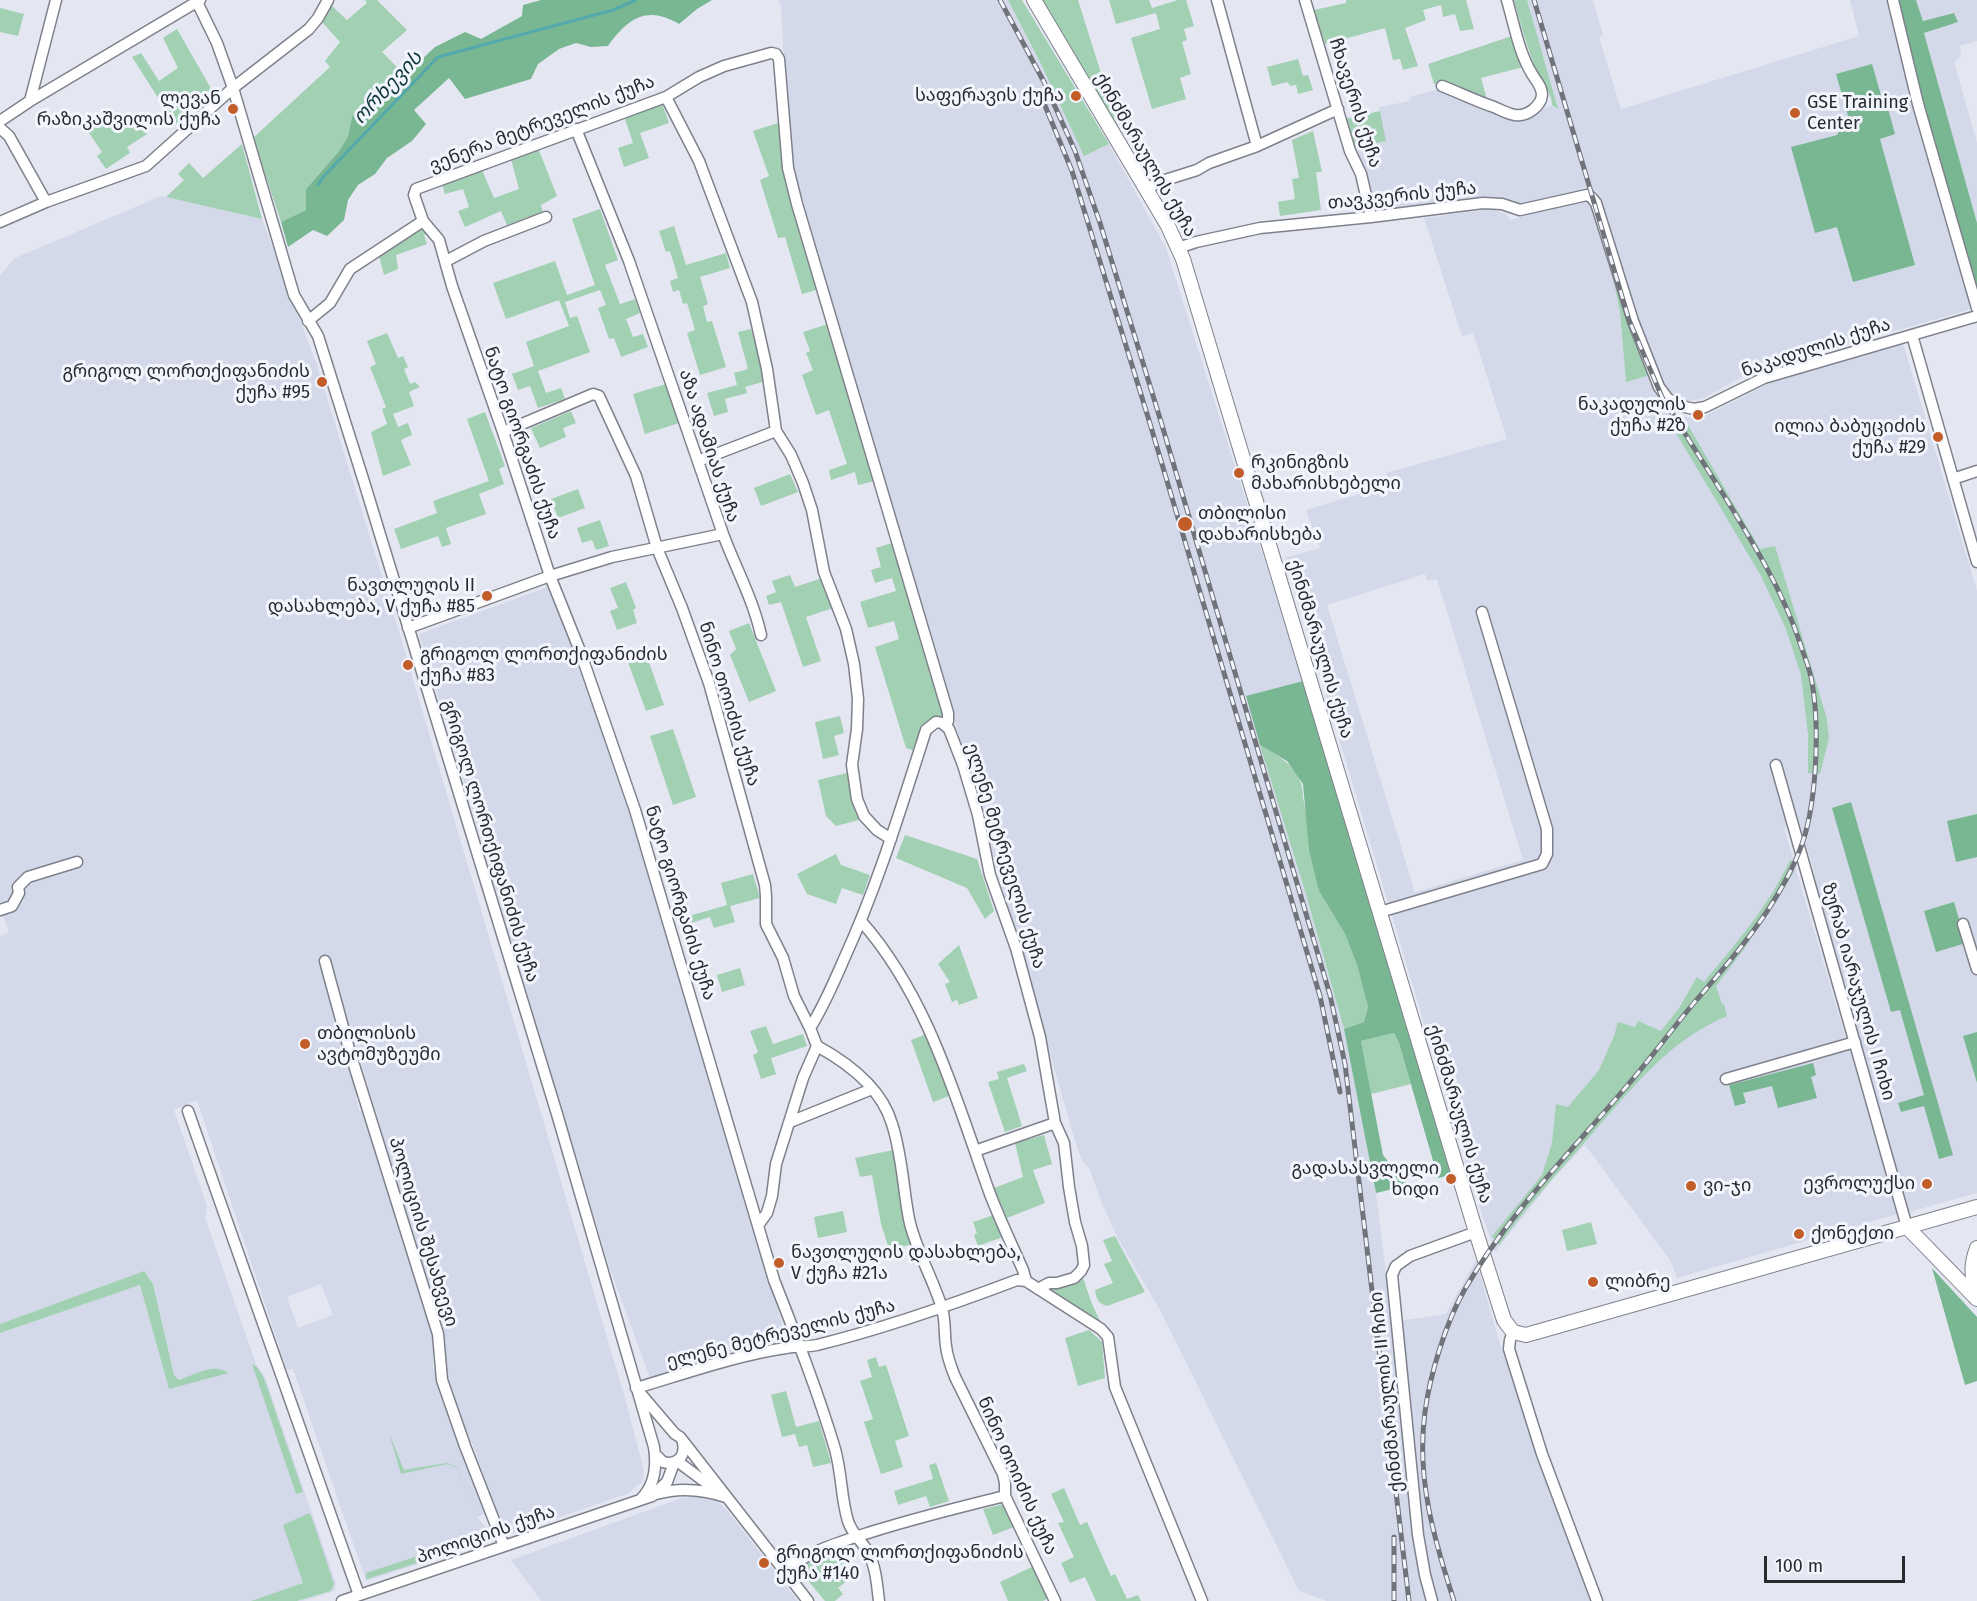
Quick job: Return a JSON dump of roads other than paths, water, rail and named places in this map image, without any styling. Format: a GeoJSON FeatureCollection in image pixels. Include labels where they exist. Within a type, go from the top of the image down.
{"type":"FeatureCollection","features":[{"type":"Feature","properties":{"kind":"main road","name":"ქინძმარაულის ქუჩა"},"geometry":{"type":"LineString","coordinates":[[1035,0],[1168,226],[1190,279],[1476,1232],[1504,1320],[1513,1332]]}},
{"type":"Feature","properties":{"kind":"main road"},"geometry":{"type":"LineString","coordinates":[[1513,1332],[1526,1335],[1977,1208]]}},
{"type":"Feature","properties":{"kind":"main road"},"geometry":{"type":"LineString","coordinates":[[1907,1227],[1977,1299]]}},
{"type":"Feature","properties":{"kind":"main road"},"geometry":{"type":"LineString","coordinates":[[1977,1248],[1971,1273],[1977,1291]]}},
{"type":"Feature","properties":{"kind":"street"},"geometry":{"type":"LineString","coordinates":[[30,101],[56,0]]}},
{"type":"Feature","properties":{"kind":"street"},"geometry":{"type":"LineString","coordinates":[[0,222],[46,202],[146,166],[233,88],[309,29],[328,0]]}},
{"type":"Feature","properties":{"kind":"street"},"geometry":{"type":"LineString","coordinates":[[1217,0],[1257,146]]}},
{"type":"Feature","properties":{"kind":"street","name":"ჩხავერის ქუჩა"},"geometry":{"type":"LineString","coordinates":[[1305,0],[1350,151],[1361,174],[1371,217]]}},
{"type":"Feature","properties":{"kind":"street"},"geometry":{"type":"LineString","coordinates":[[1442,86],[1516,116],[1530,112],[1536,106],[1542,98],[1542,91],[1530,72],[1507,0]]}},
{"type":"Feature","properties":{"kind":"street"},"geometry":{"type":"LineString","coordinates":[[1893,0],[1918,104],[1977,308]]}},
{"type":"Feature","properties":{"kind":"street"},"geometry":{"type":"LineString","coordinates":[[0,121],[199,1]]}},
{"type":"Feature","properties":{"kind":"street","name":"გრიგოლ ლორთქიფანიძის ქუჩა"},"geometry":{"type":"LineString","coordinates":[[199,1],[233,88],[294,295],[318,336],[557,1114],[654,1450]]}},
{"type":"Feature","properties":{"kind":"street","name":"ვენერა მეტრეველის ქუჩა"},"geometry":{"type":"LineString","coordinates":[[423,221],[414,195],[416,189],[666,96],[724,66],[771,53],[776,54],[780,65],[788,168],[797,204],[948,713],[946,726]]}},
{"type":"Feature","properties":{"kind":"street"},"geometry":{"type":"LineString","coordinates":[[666,96],[699,161],[752,302],[767,369],[776,430],[791,455],[803,483],[812,510],[824,572],[846,629],[854,664],[858,699],[852,765],[857,799],[864,816],[877,830],[891,839],[861,921],[820,1012],[810,1028]]}},
{"type":"Feature","properties":{"kind":"street"},"geometry":{"type":"LineString","coordinates":[[1146,189],[1159,182],[1197,170],[1209,163],[1257,146],[1338,109]]}},
{"type":"Feature","properties":{"kind":"street"},"geometry":{"type":"LineString","coordinates":[[0,128],[9,136],[46,202]]}},
{"type":"Feature","properties":{"kind":"street","name":"აზა ადამიას ქუჩა"},"geometry":{"type":"LineString","coordinates":[[408,628],[550,576],[612,557],[723,534],[629,261],[576,129]]}},
{"type":"Feature","properties":{"kind":"street","name":"თავკვერის ქუჩა"},"geometry":{"type":"LineString","coordinates":[[1178,248],[1260,228],[1483,203],[1502,204],[1520,210],[1530,209],[1587,195],[1596,202],[1633,321],[1659,387],[1668,399]]}},
{"type":"Feature","properties":{"kind":"street"},"geometry":{"type":"LineString","coordinates":[[446,261],[484,241],[546,217]]}},
{"type":"Feature","properties":{"kind":"street"},"geometry":{"type":"LineString","coordinates":[[308,321],[330,303],[350,269],[423,221]]}},
{"type":"Feature","properties":{"kind":"street","name":"ნატო გიორგაძის ქუჩა"},"geometry":{"type":"LineString","coordinates":[[423,221],[439,240],[452,286],[550,576],[580,651],[635,810],[774,1280],[801,1347],[835,1449],[849,1524],[873,1563],[879,1601]]}},
{"type":"Feature","properties":{"kind":"street","name":"ნაკადულის ქუჩა"},"geometry":{"type":"LineString","coordinates":[[1668,399],[1694,409],[1705,407],[1764,378],[1977,316]]}},
{"type":"Feature","properties":{"kind":"street"},"geometry":{"type":"LineString","coordinates":[[1912,335],[1977,562]]}},
{"type":"Feature","properties":{"kind":"street","name":"ნინო თოიძის ქუჩა"},"geometry":{"type":"LineString","coordinates":[[503,432],[549,412],[597,394],[599,396],[636,476],[657,548],[682,608],[712,694],[765,885],[766,924],[783,958],[794,996],[817,1046],[844,1062],[872,1089],[886,1108],[892,1123],[910,1221],[943,1308],[949,1361],[1003,1474],[1005,1496],[1055,1601]]}},
{"type":"Feature","properties":{"kind":"street"},"geometry":{"type":"LineString","coordinates":[[698,461],[776,430]]}},
{"type":"Feature","properties":{"kind":"street"},"geometry":{"type":"LineString","coordinates":[[1953,479],[1977,471]]}},
{"type":"Feature","properties":{"kind":"street"},"geometry":{"type":"LineString","coordinates":[[723,534],[736,569],[756,610],[762,635]]}},
{"type":"Feature","properties":{"kind":"street"},"geometry":{"type":"LineString","coordinates":[[1380,912],[1542,864],[1547,854],[1547,830],[1482,612]]}},
{"type":"Feature","properties":{"kind":"street","name":"ელენე მეტრეველის ქუჩა"},"geometry":{"type":"LineString","coordinates":[[891,839],[926,730],[936,722],[942,723],[948,729],[963,765],[978,815],[990,875],[1016,948],[1040,1037],[1055,1123],[1064,1143],[1069,1187],[1084,1265],[1074,1278],[1049,1283],[1038,1289]]}},
{"type":"Feature","properties":{"kind":"street","name":"ზურაბ იარაჯულის I ჩიხი"},"geometry":{"type":"LineString","coordinates":[[1776,765],[1907,1227]]}},
{"type":"Feature","properties":{"kind":"street"},"geometry":{"type":"LineString","coordinates":[[0,910],[12,906],[19,893],[18,887],[28,877],[77,862]]}},
{"type":"Feature","properties":{"kind":"street"},"geometry":{"type":"LineString","coordinates":[[861,921],[890,957],[930,1031],[1026,1281],[1101,1329],[1108,1337],[1115,1387],[1202,1601]]}},
{"type":"Feature","properties":{"kind":"street"},"geometry":{"type":"LineString","coordinates":[[1963,924],[1977,969]]}},
{"type":"Feature","properties":{"kind":"street","name":"პოლიციის შესახვევი"},"geometry":{"type":"LineString","coordinates":[[325,960],[349,1049],[438,1334],[442,1380],[504,1546]]}},
{"type":"Feature","properties":{"kind":"street"},"geometry":{"type":"LineString","coordinates":[[1726,1079],[1855,1042]]}},
{"type":"Feature","properties":{"kind":"street"},"geometry":{"type":"LineString","coordinates":[[759,1224],[767,1213],[772,1196],[776,1164],[802,1078],[817,1046]]}},
{"type":"Feature","properties":{"kind":"street"},"geometry":{"type":"LineString","coordinates":[[790,1122],[872,1089]]}},
{"type":"Feature","properties":{"kind":"street"},"geometry":{"type":"LineString","coordinates":[[188,1111],[359,1595]]}},
{"type":"Feature","properties":{"kind":"street"},"geometry":{"type":"LineString","coordinates":[[975,1151],[1055,1123]]}},
{"type":"Feature","properties":{"kind":"street","name":"ქინძმარაულის II ჩიხი"},"geometry":{"type":"LineString","coordinates":[[1432,1601],[1418,1535],[1392,1275],[1396,1266],[1410,1256],[1476,1232]]}},
{"type":"Feature","properties":{"kind":"street","name":"ელენე მეტრეველის ქუჩა"},"geometry":{"type":"LineString","coordinates":[[636,1388],[720,1364],[787,1348],[814,1346],[880,1328],[943,1308],[1017,1280],[1026,1281]]}},
{"type":"Feature","properties":{"kind":"street"},"geometry":{"type":"LineString","coordinates":[[1513,1332],[1509,1349],[1542,1454],[1597,1601]]}},
{"type":"Feature","properties":{"kind":"street","name":"გრიგოლ ლორთქიფანიძის ქუჩა"},"geometry":{"type":"LineString","coordinates":[[636,1388],[675,1434]]}},
{"type":"Feature","properties":{"kind":"street"},"geometry":{"type":"LineString","coordinates":[[647,1497],[653,1483],[655,1442],[665,1433],[675,1434],[808,1601]]}},
{"type":"Feature","properties":{"kind":"street"},"geometry":{"type":"LineString","coordinates":[[647,1497],[667,1482],[675,1462],[683,1453],[683,1443]]}},
{"type":"Feature","properties":{"kind":"street"},"geometry":{"type":"LineString","coordinates":[[654,1450],[663,1462],[675,1462],[726,1497]]}},
{"type":"Feature","properties":{"kind":"street","name":"პოლიციის ქუჩა"},"geometry":{"type":"LineString","coordinates":[[342,1601],[647,1497],[682,1489],[704,1491],[726,1497]]}},
{"type":"Feature","properties":{"kind":"street"},"geometry":{"type":"LineString","coordinates":[[783,1571],[805,1556],[856,1537],[923,1516],[1005,1496]]}},
{"type":"Feature","properties":{"kind":"waterway","name":"ორხევის"},"geometry":{"type":"LineString","coordinates":[[318,185],[323,177],[438,57],[613,10],[636,0]]}},
{"type":"Feature","properties":{"kind":"railway"},"geometry":{"type":"LineString","coordinates":[[1000,0],[1044,82],[1075,151],[1100,223],[1330,995],[1345,1064],[1409,1601]]}},
{"type":"Feature","properties":{"kind":"railway"},"geometry":{"type":"LineString","coordinates":[[1454,1601],[1434,1531],[1423,1461],[1427,1397],[1451,1317],[1483,1260],[1524,1204],[1637,1074],[1738,951],[1766,913],[1799,852],[1810,814],[1815,768],[1816,722],[1812,682],[1793,624],[1759,553],[1662,397],[1629,320],[1534,0]]}},
{"type":"Feature","properties":{"kind":"railway"},"geometry":{"type":"LineString","coordinates":[[1041,96],[1072,171],[1148,417],[1320,996],[1340,1092]]}},
{"type":"Feature","properties":{"kind":"railway"},"geometry":{"type":"LineString","coordinates":[[1394,1537],[1394,1601]]}},
{"type":"Feature","properties":{"kind":"place","name":"საფერავის ქუჩა"},"geometry":{"type":"Point","coordinates":[1076,96]}},
{"type":"Feature","properties":{"kind":"place","name":"ლევან რაზიკაშვილის ქუჩა"},"geometry":{"type":"Point","coordinates":[233,109]}},
{"type":"Feature","properties":{"kind":"place","name":"GSE Training Center"},"geometry":{"type":"Point","coordinates":[1795,113]}},
{"type":"Feature","properties":{"kind":"place","name":"გრიგოლ ლორთქიფანიძის ქუჩა #95"},"geometry":{"type":"Point","coordinates":[322,382]}},
{"type":"Feature","properties":{"kind":"place","name":"ნაკადულის ქუჩა #2ზ"},"geometry":{"type":"Point","coordinates":[1698,415]}},
{"type":"Feature","properties":{"kind":"place","name":"ილია ბაბუციძის ქუჩა #29"},"geometry":{"type":"Point","coordinates":[1938,437]}},
{"type":"Feature","properties":{"kind":"place","name":"რკინიგზის მახარისხებელი"},"geometry":{"type":"Point","coordinates":[1239,473]}},
{"type":"Feature","properties":{"kind":"place","name":"თბილისი დახარისხება"},"geometry":{"type":"Point","coordinates":[1185,524]}},
{"type":"Feature","properties":{"kind":"place","name":"ნავთლუღის II დასახლება, V ქუჩა #85"},"geometry":{"type":"Point","coordinates":[487,596]}},
{"type":"Feature","properties":{"kind":"place","name":"გრიგოლ ლორთქიფანიძის ქუჩა #83"},"geometry":{"type":"Point","coordinates":[408,665]}},
{"type":"Feature","properties":{"kind":"place","name":"თბილისის ავტომუზეუმი"},"geometry":{"type":"Point","coordinates":[305,1044]}},
{"type":"Feature","properties":{"kind":"place","name":"გადასასვლელი ხიდი"},"geometry":{"type":"Point","coordinates":[1451,1179]}},
{"type":"Feature","properties":{"kind":"place","name":"ევროლუქსი"},"geometry":{"type":"Point","coordinates":[1927,1184]}},
{"type":"Feature","properties":{"kind":"place","name":"ვი-ჯი"},"geometry":{"type":"Point","coordinates":[1691,1186]}},
{"type":"Feature","properties":{"kind":"place","name":"ქონექთი"},"geometry":{"type":"Point","coordinates":[1799,1234]}},
{"type":"Feature","properties":{"kind":"place","name":"ნავთლუღის დასახლება, V ქუჩა #21ა"},"geometry":{"type":"Point","coordinates":[779,1263]}},
{"type":"Feature","properties":{"kind":"place","name":"ლიბრე"},"geometry":{"type":"Point","coordinates":[1593,1282]}},
{"type":"Feature","properties":{"kind":"place","name":"გრიგოლ ლორთქიფანიძის ქუჩა #140"},"geometry":{"type":"Point","coordinates":[764,1563]}}]}
